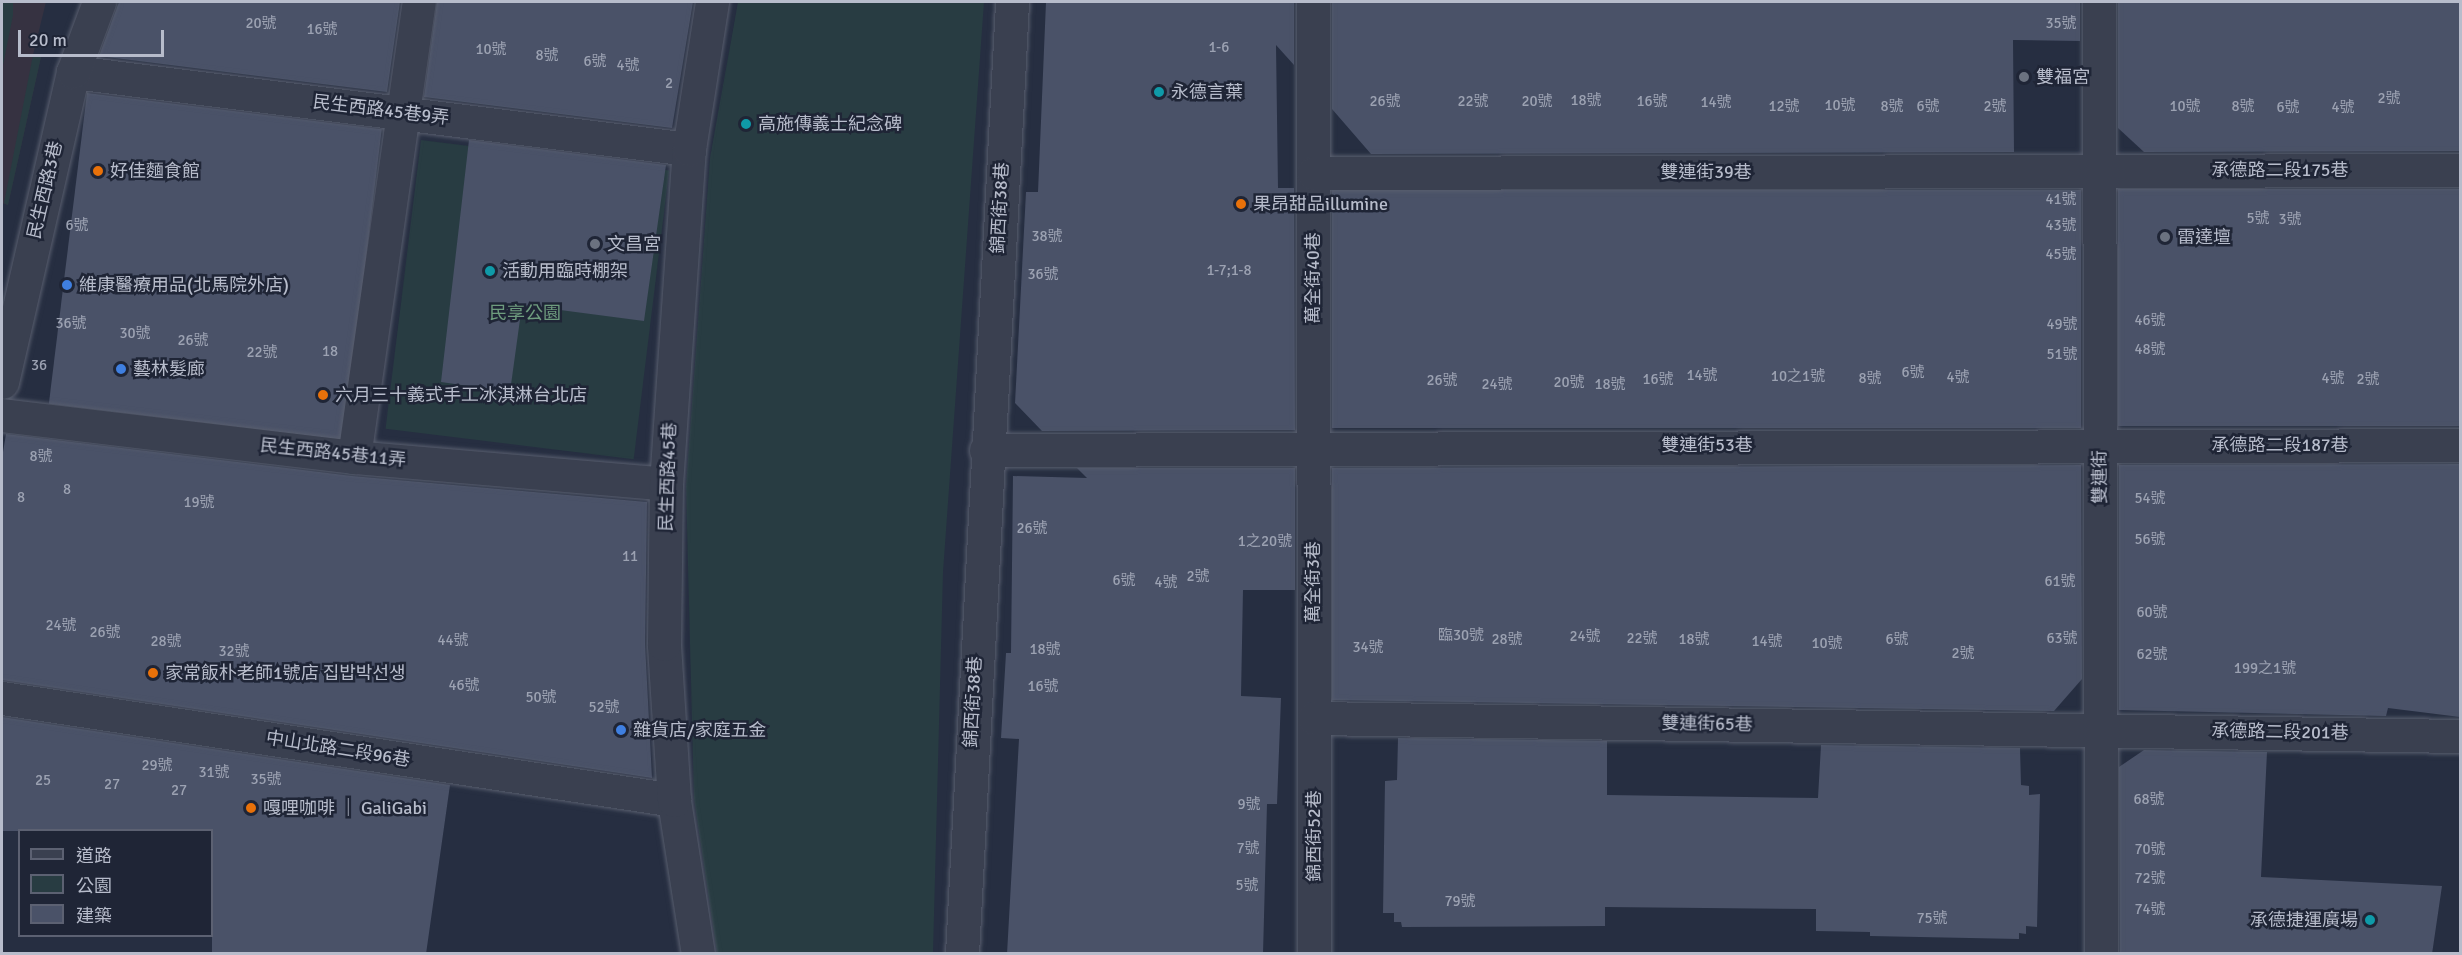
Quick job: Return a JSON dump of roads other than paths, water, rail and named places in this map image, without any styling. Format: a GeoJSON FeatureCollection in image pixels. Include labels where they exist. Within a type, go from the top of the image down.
{"type":"FeatureCollection","features":[{"type":"Feature","properties":{"kind":"street","name":"民生西路3巷"},"geometry":{"type":"LineString","coordinates":[[2,382],[73,72],[99,2]]}},
{"type":"Feature","properties":{"kind":"street"},"geometry":{"type":"LineString","coordinates":[[354,457],[419,2]]}},
{"type":"Feature","properties":{"kind":"street","name":"民生西路45巷"},"geometry":{"type":"LineString","coordinates":[[698,954],[674,800],[664,644],[666,484],[689,149],[712,2]]}},
{"type":"Feature","properties":{"kind":"street","name":"錦西街38巷"},"geometry":{"type":"LineString","coordinates":[[962,954],[986,450],[1012,2]]}},
{"type":"Feature","properties":{"kind":"street","name":"萬全街40巷"},"geometry":{"type":"LineString","coordinates":[[1312,2],[1314,447]]}},
{"type":"Feature","properties":{"kind":"street","name":"雙連街"},"geometry":{"type":"LineString","coordinates":[[2098,2],[2101,954]]}},
{"type":"Feature","properties":{"kind":"street","name":"民生西路45巷9弄"},"geometry":{"type":"LineString","coordinates":[[73,72],[689,149]]}},
{"type":"Feature","properties":{"kind":"street","name":"承德路二段175巷"},"geometry":{"type":"LineString","coordinates":[[2099,171],[2460,170]]}},
{"type":"Feature","properties":{"kind":"street","name":"雙連街39巷"},"geometry":{"type":"LineString","coordinates":[[1313,173],[2099,171]]}},
{"type":"Feature","properties":{"kind":"street","name":"民生西路45巷11弄"},"geometry":{"type":"LineString","coordinates":[[2,415],[354,457],[666,484]]}},
{"type":"Feature","properties":{"kind":"street","name":"承德路二段187巷"},"geometry":{"type":"LineString","coordinates":[[2100,444],[2460,445]]}},
{"type":"Feature","properties":{"kind":"street","name":"雙連街53巷"},"geometry":{"type":"LineString","coordinates":[[1314,447],[2100,444]]}},
{"type":"Feature","properties":{"kind":"street"},"geometry":{"type":"LineString","coordinates":[[986,450],[1314,447]]}},
{"type":"Feature","properties":{"kind":"street","name":"萬全街3巷"},"geometry":{"type":"LineString","coordinates":[[1314,447],[1314,718]]}},
{"type":"Feature","properties":{"kind":"street","name":"中山北路二段96巷"},"geometry":{"type":"LineString","coordinates":[[2,698],[674,800]]}},
{"type":"Feature","properties":{"kind":"street","name":"雙連街65巷"},"geometry":{"type":"LineString","coordinates":[[1314,718],[2100,729]]}},
{"type":"Feature","properties":{"kind":"street","name":"錦西街52巷"},"geometry":{"type":"LineString","coordinates":[[1314,718],[1314,954]]}},
{"type":"Feature","properties":{"kind":"street","name":"承德路二段201巷"},"geometry":{"type":"LineString","coordinates":[[2100,729],[2260,730],[2460,736]]}},
{"type":"Feature","properties":{"kind":"place","name":"雙福宮"},"geometry":{"type":"Point","coordinates":[2024,77]}},
{"type":"Feature","properties":{"kind":"place","name":"永德言葉"},"geometry":{"type":"Point","coordinates":[1159,92]}},
{"type":"Feature","properties":{"kind":"place","name":"高施傳義士紀念碑"},"geometry":{"type":"Point","coordinates":[746,124]}},
{"type":"Feature","properties":{"kind":"place","name":"好佳麵食館"},"geometry":{"type":"Point","coordinates":[98,171]}},
{"type":"Feature","properties":{"kind":"place","name":"果昂甜品illumine"},"geometry":{"type":"Point","coordinates":[1241,204]}},
{"type":"Feature","properties":{"kind":"place","name":"雷達壇"},"geometry":{"type":"Point","coordinates":[2165,237]}},
{"type":"Feature","properties":{"kind":"place","name":"文昌宮"},"geometry":{"type":"Point","coordinates":[595,244]}},
{"type":"Feature","properties":{"kind":"place","name":"活動用臨時棚架"},"geometry":{"type":"Point","coordinates":[490,271]}},
{"type":"Feature","properties":{"kind":"place","name":"維康醫療用品(北馬院外店)"},"geometry":{"type":"Point","coordinates":[67,285]}},
{"type":"Feature","properties":{"kind":"place","name":"藝林髮廊"},"geometry":{"type":"Point","coordinates":[121,369]}},
{"type":"Feature","properties":{"kind":"place","name":"六月三十義式手工冰淇淋台北店"},"geometry":{"type":"Point","coordinates":[323,395]}},
{"type":"Feature","properties":{"kind":"place","name":"家常飯朴老師1號店 집밥박선생"},"geometry":{"type":"Point","coordinates":[153,673]}},
{"type":"Feature","properties":{"kind":"place","name":"雜貨店/家庭五金"},"geometry":{"type":"Point","coordinates":[621,730]}},
{"type":"Feature","properties":{"kind":"place","name":"嘎哩咖啡 ｜ GaliGabi"},"geometry":{"type":"Point","coordinates":[251,808]}},
{"type":"Feature","properties":{"kind":"place","name":"承德捷運廣場"},"geometry":{"type":"Point","coordinates":[2370,920]}},
{"type":"Feature","properties":{"kind":"park label","name":"民享公園"},"geometry":{"type":"Point","coordinates":[525,313]}}]}
